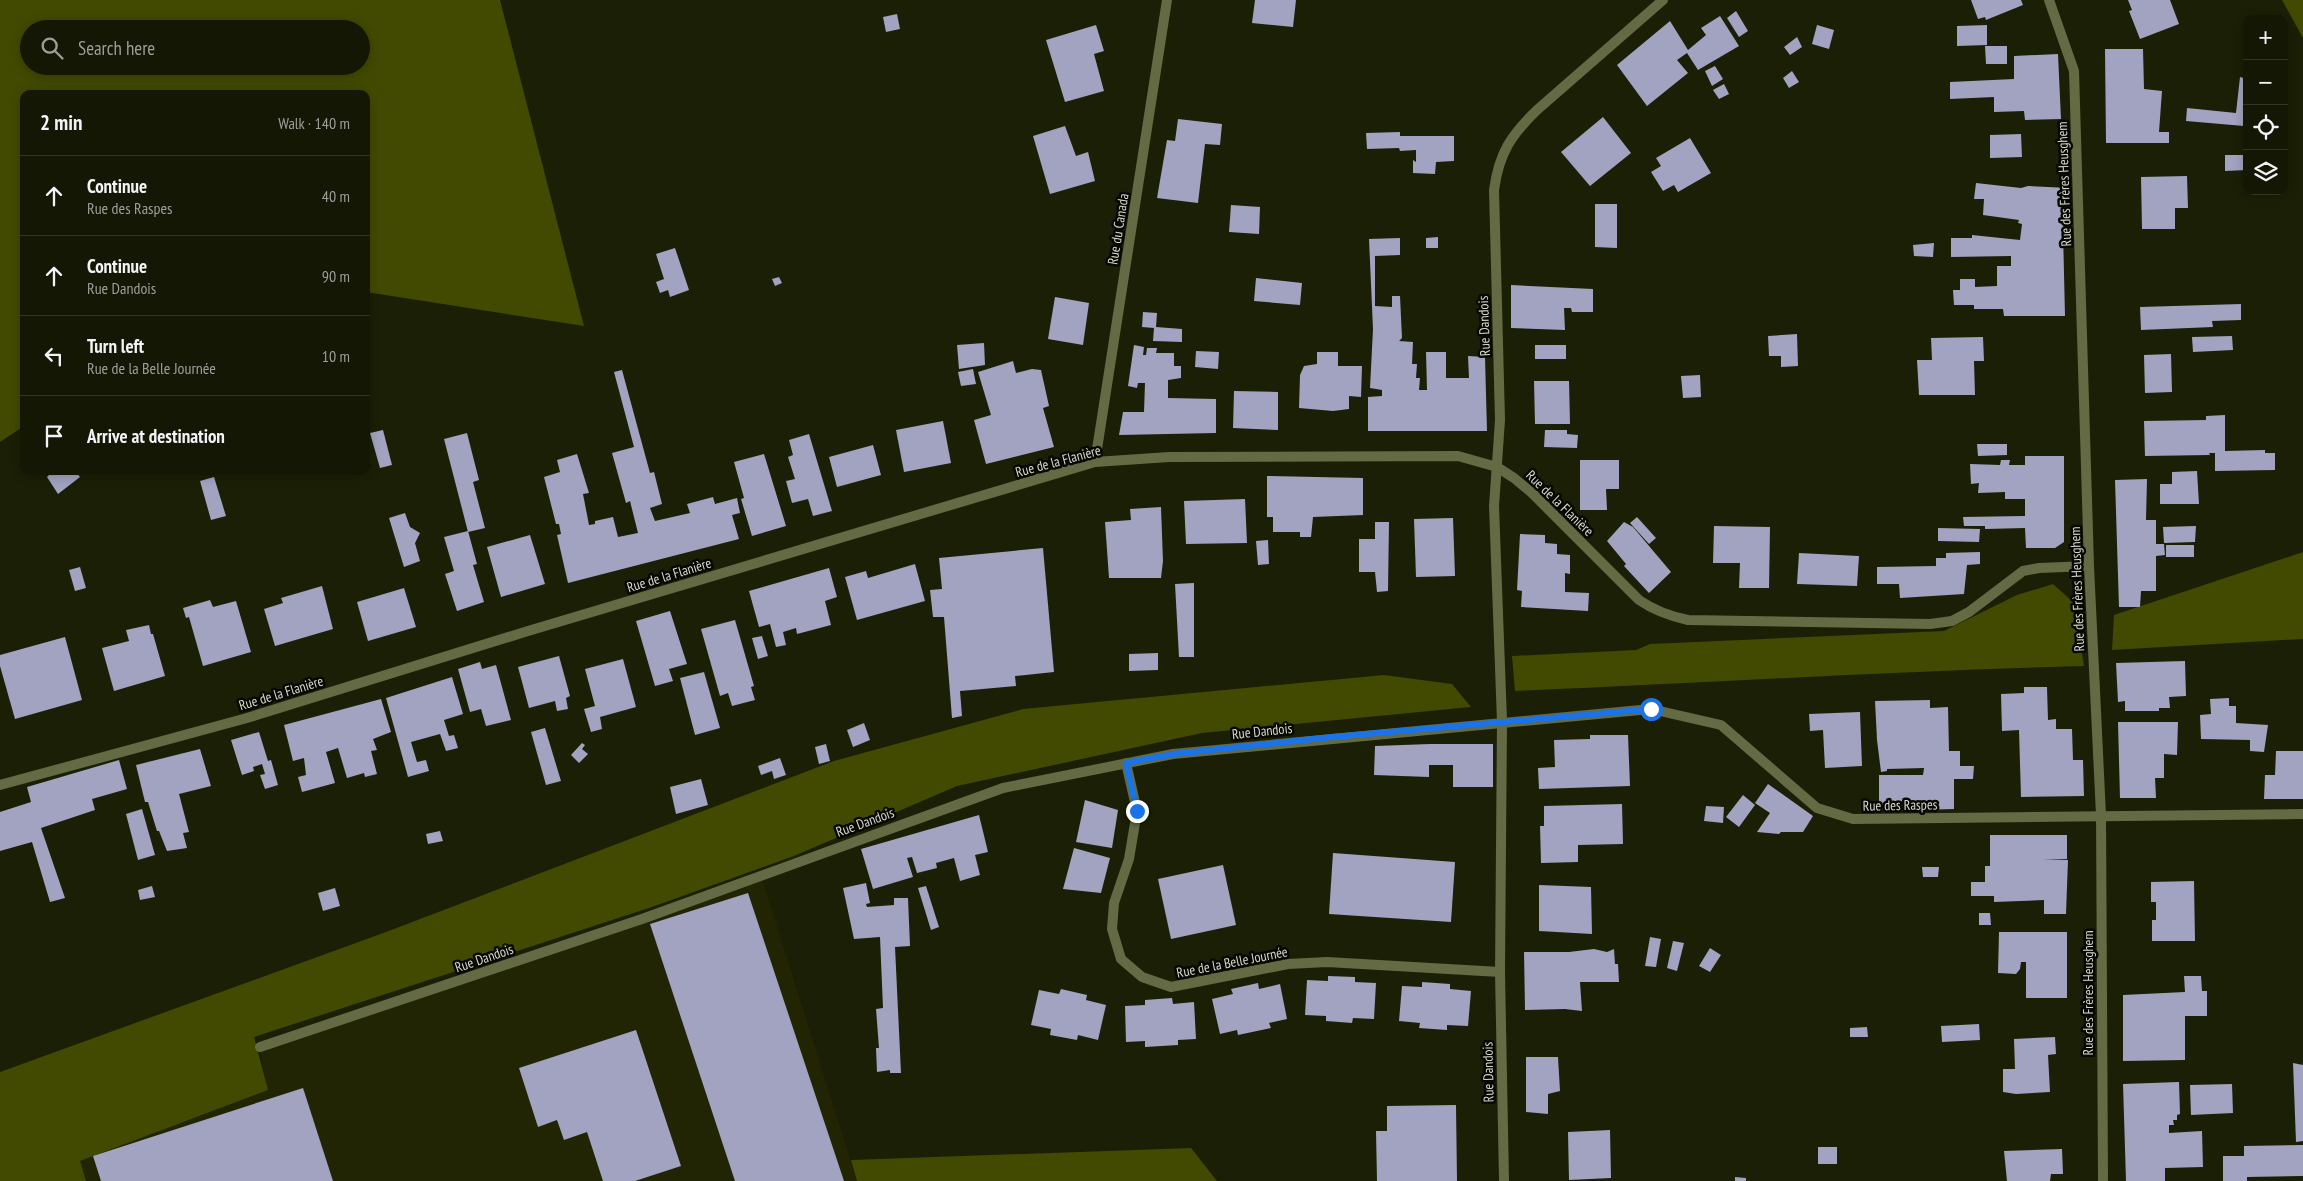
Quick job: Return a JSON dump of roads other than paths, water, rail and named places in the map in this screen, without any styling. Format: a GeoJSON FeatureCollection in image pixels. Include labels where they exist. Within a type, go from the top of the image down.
{"type":"FeatureCollection","features":[{"type":"Feature","properties":{"kind":"street","name":"Rue du Canada"},"geometry":{"type":"LineString","coordinates":[[1095,462],[1167,0]]}},
{"type":"Feature","properties":{"kind":"street","name":"Rue Dandois"},"geometry":{"type":"LineString","coordinates":[[1504,1181],[1500,972],[1502,721],[1494,506],[1500,420],[1494,190],[1497,170],[1505,147],[1524,122],[1663,0]]}},
{"type":"Feature","properties":{"kind":"street","name":"Rue des Frères Heusghem"},"geometry":{"type":"LineString","coordinates":[[2049,0],[2074,71],[2090,566],[2101,815],[2103,1181]]}},
{"type":"Feature","properties":{"kind":"street","name":"Rue de la Flanière"},"geometry":{"type":"LineString","coordinates":[[0,785],[246,718],[537,628],[1095,462],[1169,457],[1458,456],[1497,467],[1532,493],[1639,600],[1654,611],[1688,620],[1930,624],[1952,621],[1969,612],[2022,571],[2039,568],[2090,566]]}},
{"type":"Feature","properties":{"kind":"street","name":"Rue des Raspes"},"geometry":{"type":"LineString","coordinates":[[1502,721],[1651,709],[1721,725],[1817,808],[1853,820],[2101,815],[2303,814]]}},
{"type":"Feature","properties":{"kind":"street","name":"Rue Dandois"},"geometry":{"type":"LineString","coordinates":[[260,1047],[642,919],[1003,788],[1173,754],[1502,721]]}},
{"type":"Feature","properties":{"kind":"street","name":"Rue de la Belle Journée"},"geometry":{"type":"LineString","coordinates":[[1126,763],[1137,811],[1129,859],[1114,903],[1112,929],[1121,959],[1142,977],[1171,987],[1288,964],[1327,962],[1500,972]]}}]}
